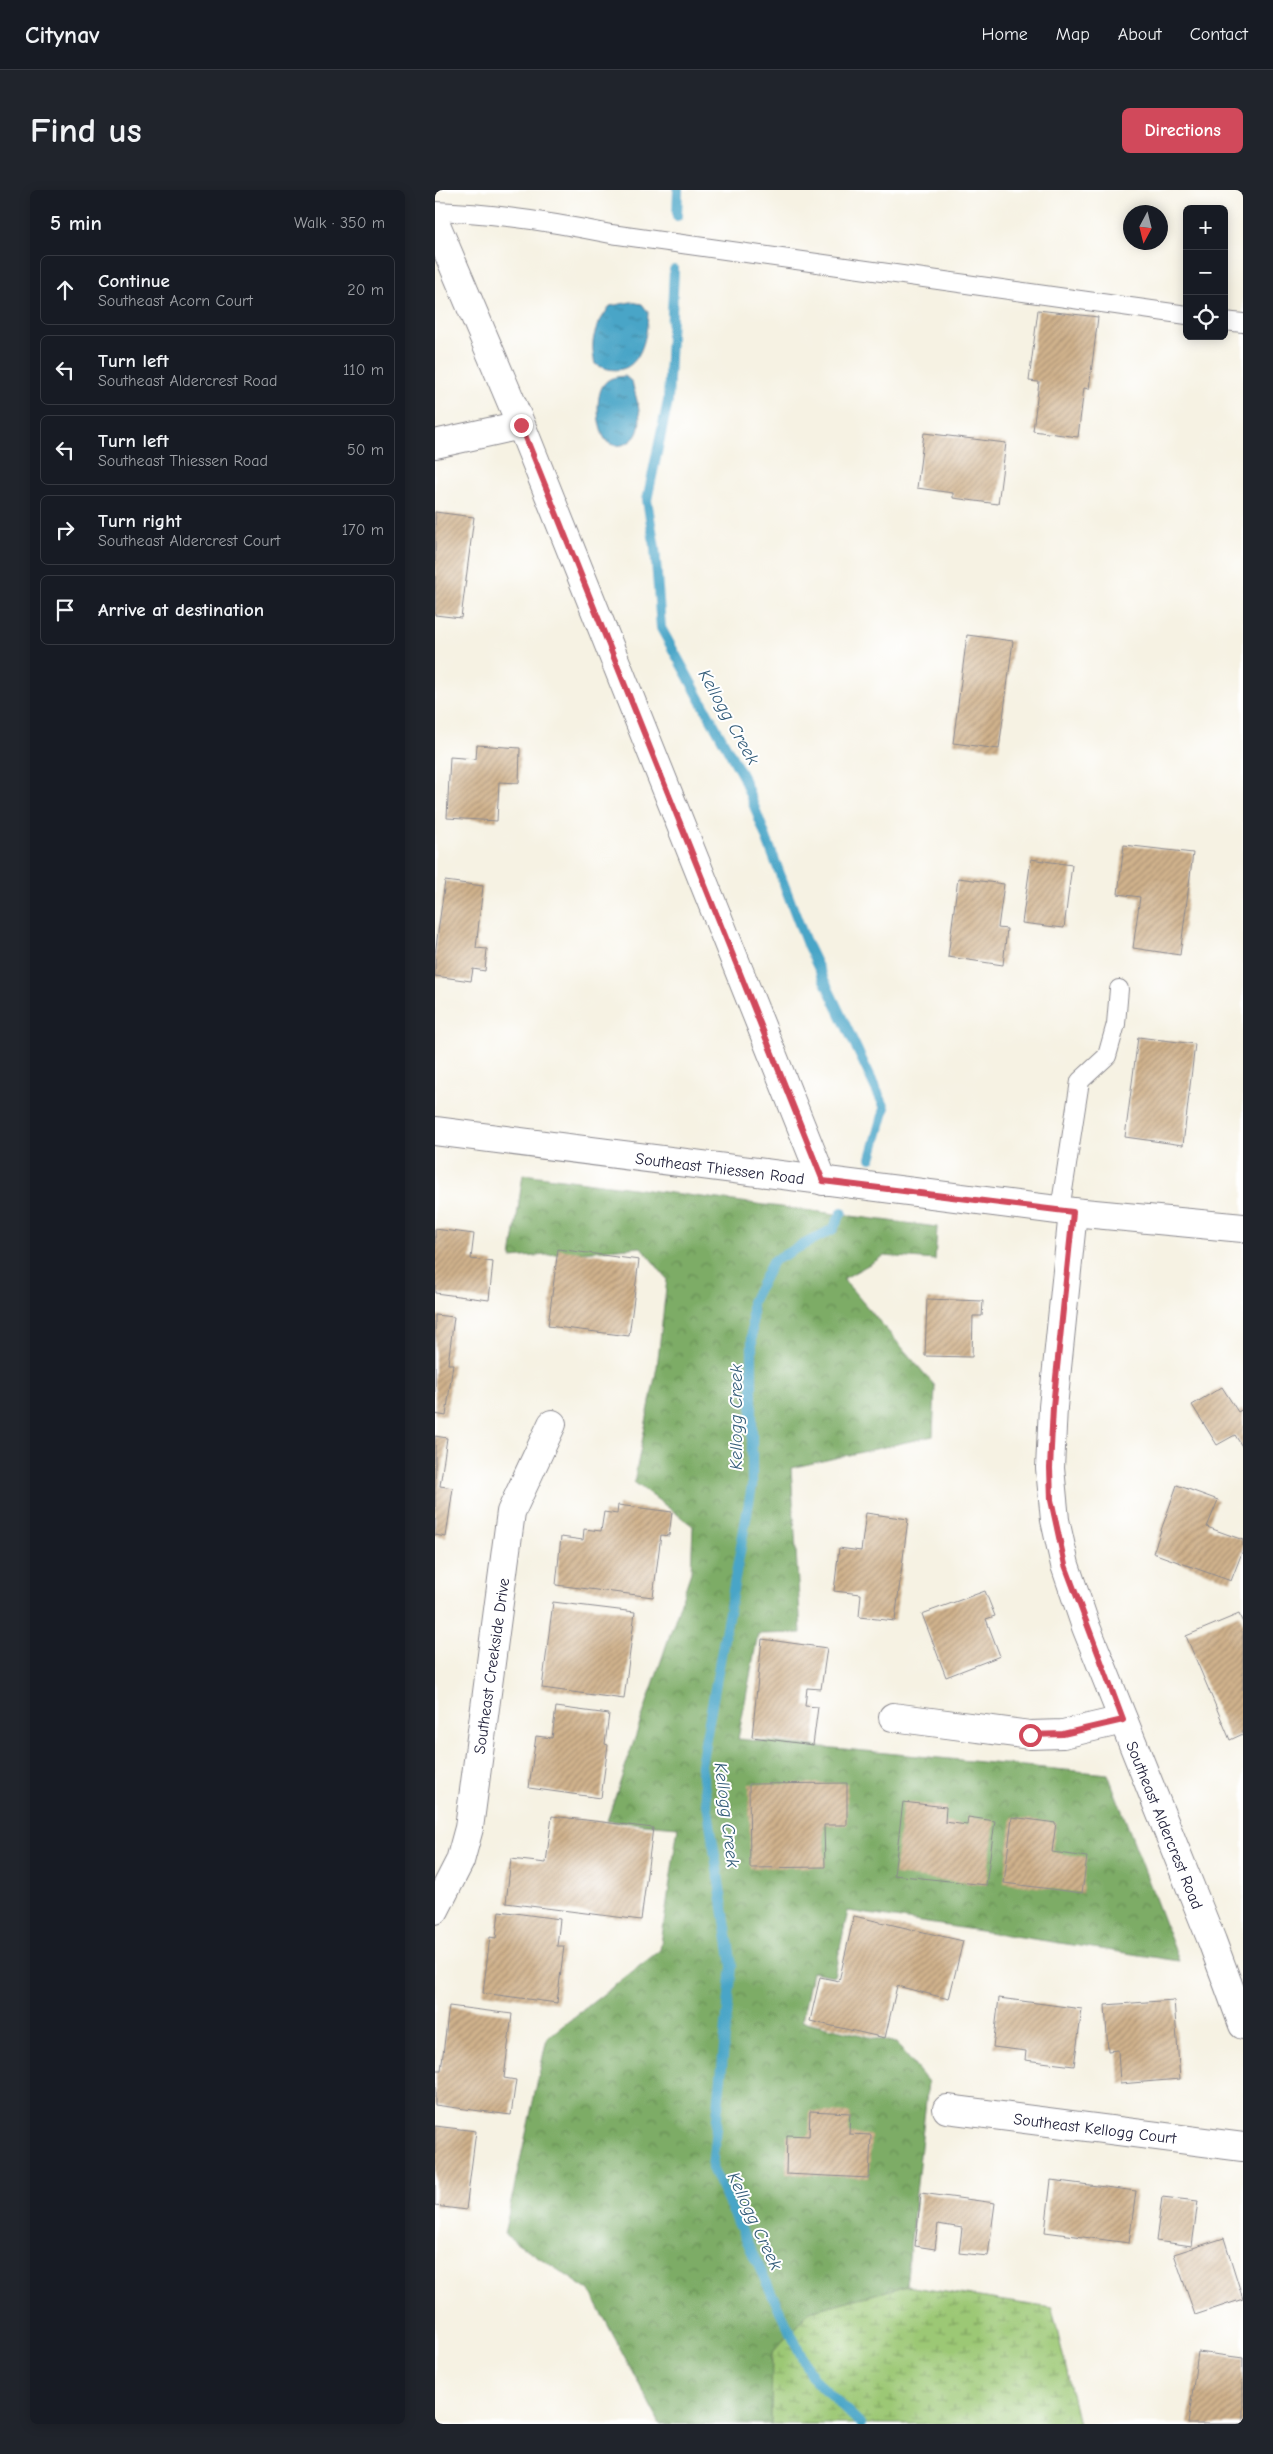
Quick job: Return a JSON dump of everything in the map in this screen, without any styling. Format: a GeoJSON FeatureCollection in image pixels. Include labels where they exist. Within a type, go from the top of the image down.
{"type":"FeatureCollection","features":[{"type":"Feature","properties":{"kind":"street"},"geometry":{"type":"LineString","coordinates":[[435,222],[521,425],[823,1181]]}},
{"type":"Feature","properties":{"kind":"street"},"geometry":{"type":"LineString","coordinates":[[435,444],[521,425]]}},
{"type":"Feature","properties":{"kind":"street","name":"Southeast Thiessen Road"},"geometry":{"type":"LineString","coordinates":[[435,1131],[1066,1211],[1243,1228]]}},
{"type":"Feature","properties":{"kind":"street","name":"Southeast Aldercrest Road"},"geometry":{"type":"LineString","coordinates":[[1066,1211],[1050,1468],[1051,1500],[1065,1565],[1123,1720],[1243,2025]]}},
{"type":"Feature","properties":{"kind":"street","name":"Southeast Creekside Drive"},"geometry":{"type":"LineString","coordinates":[[435,1910],[460,1861],[469,1828],[511,1512],[552,1424]]}},
{"type":"Feature","properties":{"kind":"street"},"geometry":{"type":"LineString","coordinates":[[893,1717],[1030,1735],[1063,1734],[1123,1720]]}},
{"type":"Feature","properties":{"kind":"street","name":"Southeast Kellogg Court"},"geometry":{"type":"LineString","coordinates":[[947,2110],[1243,2147]]}},
{"type":"Feature","properties":{"kind":"lane"},"geometry":{"type":"LineString","coordinates":[[435,211],[483,213],[548,221],[611,234],[1183,314]]}},
{"type":"Feature","properties":{"kind":"lane"},"geometry":{"type":"LineString","coordinates":[[1228,321],[1243,323]]}},
{"type":"Feature","properties":{"kind":"lane"},"geometry":{"type":"LineString","coordinates":[[1066,1211],[1080,1081],[1107,1056],[1116,1024],[1119,989]]}},
{"type":"Feature","properties":{"kind":"green space"},"geometry":{"type":"Polygon","coordinates":[[[523,1174],[937,1227],[935,1260],[884,1256],[843,1279],[935,1386],[933,1436],[791,1468],[801,1633],[758,1634],[738,1739],[1108,1774],[1179,1961],[848,1911],[834,1976],[812,1972],[802,2021],[896,2043],[928,2082],[906,2286],[810,2311],[772,2353],[771,2424],[660,2424],[590,2291],[504,2234],[547,2038],[660,1950],[678,1827],[607,1821],[691,1572],[693,1526],[634,1482],[657,1367],[667,1279],[641,1247],[511,1258],[523,1174]]]}},
{"type":"Feature","properties":{"kind":"green space"},"geometry":{"type":"Polygon","coordinates":[[[906,2286],[1052,2308],[1079,2424],[771,2424],[772,2353],[810,2311],[906,2286]]]}},
{"type":"Feature","properties":{"kind":"water"},"geometry":{"type":"Polygon","coordinates":[[[631,302],[642,304],[648,312],[645,337],[637,358],[630,365],[620,369],[609,369],[595,364],[593,339],[601,320],[610,306],[631,302]]]}},
{"type":"Feature","properties":{"kind":"water"},"geometry":{"type":"Polygon","coordinates":[[[625,376],[632,382],[639,409],[639,427],[637,435],[631,441],[622,445],[615,445],[606,441],[602,434],[598,411],[599,396],[601,389],[608,380],[625,376]]]}},
{"type":"Feature","properties":{"kind":"building"},"geometry":{"type":"Polygon","coordinates":[[[1038,310],[1098,317],[1089,389],[1084,388],[1078,437],[1033,431],[1039,382],[1029,381],[1038,310]]]}},
{"type":"Feature","properties":{"kind":"building"},"geometry":{"type":"Polygon","coordinates":[[[924,433],[1006,443],[998,504],[953,498],[953,493],[917,488],[924,433]]]}},
{"type":"Feature","properties":{"kind":"building"},"geometry":{"type":"Polygon","coordinates":[[[435,512],[474,517],[461,618],[435,615],[435,512]]]}},
{"type":"Feature","properties":{"kind":"building"},"geometry":{"type":"Polygon","coordinates":[[[967,635],[1013,641],[999,749],[953,743],[967,635]]]}},
{"type":"Feature","properties":{"kind":"building"},"geometry":{"type":"Polygon","coordinates":[[[477,745],[520,748],[519,783],[499,782],[497,821],[447,818],[450,757],[476,759],[477,745]]]}},
{"type":"Feature","properties":{"kind":"building"},"geometry":{"type":"Polygon","coordinates":[[[1124,845],[1193,853],[1180,955],[1133,948],[1140,897],[1118,894],[1124,845]]]}},
{"type":"Feature","properties":{"kind":"building"},"geometry":{"type":"Polygon","coordinates":[[[1031,859],[1072,865],[1064,928],[1022,923],[1031,859]]]}},
{"type":"Feature","properties":{"kind":"building"},"geometry":{"type":"Polygon","coordinates":[[[958,878],[1004,884],[998,928],[1007,929],[1003,965],[948,957],[958,878]]]}},
{"type":"Feature","properties":{"kind":"building"},"geometry":{"type":"Polygon","coordinates":[[[445,881],[483,886],[476,948],[487,949],[485,971],[473,969],[471,981],[435,976],[435,954],[445,881]]]}},
{"type":"Feature","properties":{"kind":"building"},"geometry":{"type":"Polygon","coordinates":[[[1138,1037],[1195,1044],[1183,1145],[1125,1137],[1138,1037]]]}},
{"type":"Feature","properties":{"kind":"building"},"geometry":{"type":"Polygon","coordinates":[[[435,1229],[474,1234],[471,1259],[493,1262],[489,1300],[435,1293],[435,1229]]]}},
{"type":"Feature","properties":{"kind":"building"},"geometry":{"type":"Polygon","coordinates":[[[558,1249],[639,1260],[629,1336],[548,1326],[558,1249]]]}},
{"type":"Feature","properties":{"kind":"building"},"geometry":{"type":"Polygon","coordinates":[[[927,1299],[983,1301],[982,1316],[973,1316],[972,1357],[925,1356],[927,1299]]]}},
{"type":"Feature","properties":{"kind":"building"},"geometry":{"type":"Polygon","coordinates":[[[435,1315],[454,1317],[448,1364],[453,1364],[446,1416],[435,1414],[435,1315]]]}},
{"type":"Feature","properties":{"kind":"building"},"geometry":{"type":"Polygon","coordinates":[[[1222,1387],[1238,1412],[1243,1409],[1243,1448],[1235,1435],[1217,1445],[1192,1405],[1222,1387]]]}},
{"type":"Feature","properties":{"kind":"building"},"geometry":{"type":"Polygon","coordinates":[[[435,1436],[447,1438],[440,1486],[453,1488],[446,1537],[435,1535],[435,1436]]]}},
{"type":"Feature","properties":{"kind":"building"},"geometry":{"type":"Polygon","coordinates":[[[1177,1485],[1218,1500],[1207,1527],[1243,1540],[1243,1550],[1231,1581],[1153,1553],[1177,1485]]]}},
{"type":"Feature","properties":{"kind":"building"},"geometry":{"type":"Polygon","coordinates":[[[618,1505],[672,1512],[669,1536],[661,1535],[653,1597],[556,1585],[561,1537],[583,1540],[584,1529],[601,1531],[604,1512],[617,1514],[618,1505]]]}},
{"type":"Feature","properties":{"kind":"building"},"geometry":{"type":"Polygon","coordinates":[[[866,1513],[908,1519],[895,1621],[859,1617],[861,1594],[834,1591],[839,1548],[861,1551],[866,1513]]]}},
{"type":"Feature","properties":{"kind":"building"},"geometry":{"type":"Polygon","coordinates":[[[985,1591],[995,1616],[986,1619],[1000,1656],[946,1677],[922,1614],[985,1591]]]}},
{"type":"Feature","properties":{"kind":"building"},"geometry":{"type":"Polygon","coordinates":[[[553,1602],[635,1612],[624,1699],[542,1688],[553,1602]]]}},
{"type":"Feature","properties":{"kind":"building"},"geometry":{"type":"Polygon","coordinates":[[[1239,1614],[1243,1623],[1243,1734],[1230,1740],[1186,1636],[1239,1614]]]}},
{"type":"Feature","properties":{"kind":"building"},"geometry":{"type":"Polygon","coordinates":[[[762,1639],[827,1648],[821,1689],[807,1688],[805,1706],[818,1707],[813,1745],[752,1737],[762,1639]]]}},
{"type":"Feature","properties":{"kind":"building"},"geometry":{"type":"Polygon","coordinates":[[[556,1707],[609,1714],[605,1744],[608,1745],[601,1798],[529,1788],[536,1736],[552,1738],[556,1707]]]}},
{"type":"Feature","properties":{"kind":"building"},"geometry":{"type":"Polygon","coordinates":[[[847,1783],[847,1825],[824,1825],[825,1867],[750,1868],[749,1784],[847,1783]]]}},
{"type":"Feature","properties":{"kind":"building"},"geometry":{"type":"Polygon","coordinates":[[[903,1802],[946,1807],[945,1822],[967,1825],[968,1817],[995,1821],[986,1885],[894,1875],[903,1802]]]}},
{"type":"Feature","properties":{"kind":"building"},"geometry":{"type":"Polygon","coordinates":[[[552,1816],[653,1828],[641,1920],[506,1903],[511,1859],[546,1863],[552,1816]]]}},
{"type":"Feature","properties":{"kind":"building"},"geometry":{"type":"Polygon","coordinates":[[[1012,1817],[1056,1823],[1052,1852],[1087,1857],[1082,1893],[1004,1883],[1012,1817]]]}},
{"type":"Feature","properties":{"kind":"building"},"geometry":{"type":"Polygon","coordinates":[[[499,1911],[560,1919],[557,1946],[564,1946],[557,2003],[483,1993],[490,1937],[496,1938],[499,1911]]]}},
{"type":"Feature","properties":{"kind":"building"},"geometry":{"type":"Polygon","coordinates":[[[854,1916],[963,1941],[949,1999],[897,1986],[885,2038],[810,2021],[820,1977],[839,1981],[854,1916]]]}},
{"type":"Feature","properties":{"kind":"building"},"geometry":{"type":"Polygon","coordinates":[[[999,1998],[1082,2009],[1074,2066],[1025,2060],[1026,2051],[993,2047],[999,1998]]]}},
{"type":"Feature","properties":{"kind":"building"},"geometry":{"type":"Polygon","coordinates":[[[1174,2000],[1180,2079],[1120,2084],[1118,2050],[1108,2051],[1105,2005],[1174,2000]]]}},
{"type":"Feature","properties":{"kind":"building"},"geometry":{"type":"Polygon","coordinates":[[[449,2006],[512,2014],[504,2078],[516,2080],[511,2115],[435,2105],[435,2070],[441,2070],[449,2006]]]}},
{"type":"Feature","properties":{"kind":"building"},"geometry":{"type":"Polygon","coordinates":[[[810,2111],[850,2113],[849,2134],[871,2135],[869,2178],[786,2174],[787,2135],[809,2136],[810,2111]]]}},
{"type":"Feature","properties":{"kind":"building"},"geometry":{"type":"Polygon","coordinates":[[[435,2126],[476,2131],[466,2210],[435,2206],[435,2126]]]}},
{"type":"Feature","properties":{"kind":"building"},"geometry":{"type":"Polygon","coordinates":[[[1051,2180],[1136,2191],[1129,2243],[1045,2232],[1051,2180]]]}},
{"type":"Feature","properties":{"kind":"building"},"geometry":{"type":"Polygon","coordinates":[[[921,2193],[995,2203],[988,2256],[959,2253],[962,2228],[938,2224],[935,2249],[915,2246],[921,2193]]]}},
{"type":"Feature","properties":{"kind":"building"},"geometry":{"type":"Polygon","coordinates":[[[1162,2197],[1198,2201],[1192,2246],[1156,2241],[1162,2197]]]}},
{"type":"Feature","properties":{"kind":"building"},"geometry":{"type":"Polygon","coordinates":[[[1224,2238],[1243,2299],[1195,2315],[1174,2254],[1224,2238]]]}},
{"type":"Feature","properties":{"kind":"building"},"geometry":{"type":"Polygon","coordinates":[[[1198,2352],[1243,2358],[1243,2424],[1188,2424],[1198,2352]]]}},
{"type":"Feature","properties":{"kind":"waterway","name":"Kellogg Creek"},"geometry":{"type":"LineString","coordinates":[[677,216],[678,190]]}},
{"type":"Feature","properties":{"kind":"waterway","name":"Kellogg Creek"},"geometry":{"type":"LineString","coordinates":[[674,270],[668,401],[647,500],[655,548],[661,628],[743,777],[806,942],[885,1108],[871,1158]]}},
{"type":"Feature","properties":{"kind":"waterway","name":"Kellogg Creek"},"geometry":{"type":"LineString","coordinates":[[842,1212],[833,1229],[773,1261],[752,1302],[752,1486],[701,1765],[732,1966],[712,2168],[811,2376],[861,2424]]}},
{"type":"Feature","properties":{"kind":"route"},"geometry":{"type":"LineString","coordinates":[[521,425],[823,1181],[1073,1212],[1053,1407],[1050,1468],[1051,1500],[1065,1565],[1086,1627],[1123,1720],[1063,1734],[1030,1735]]}}]}
